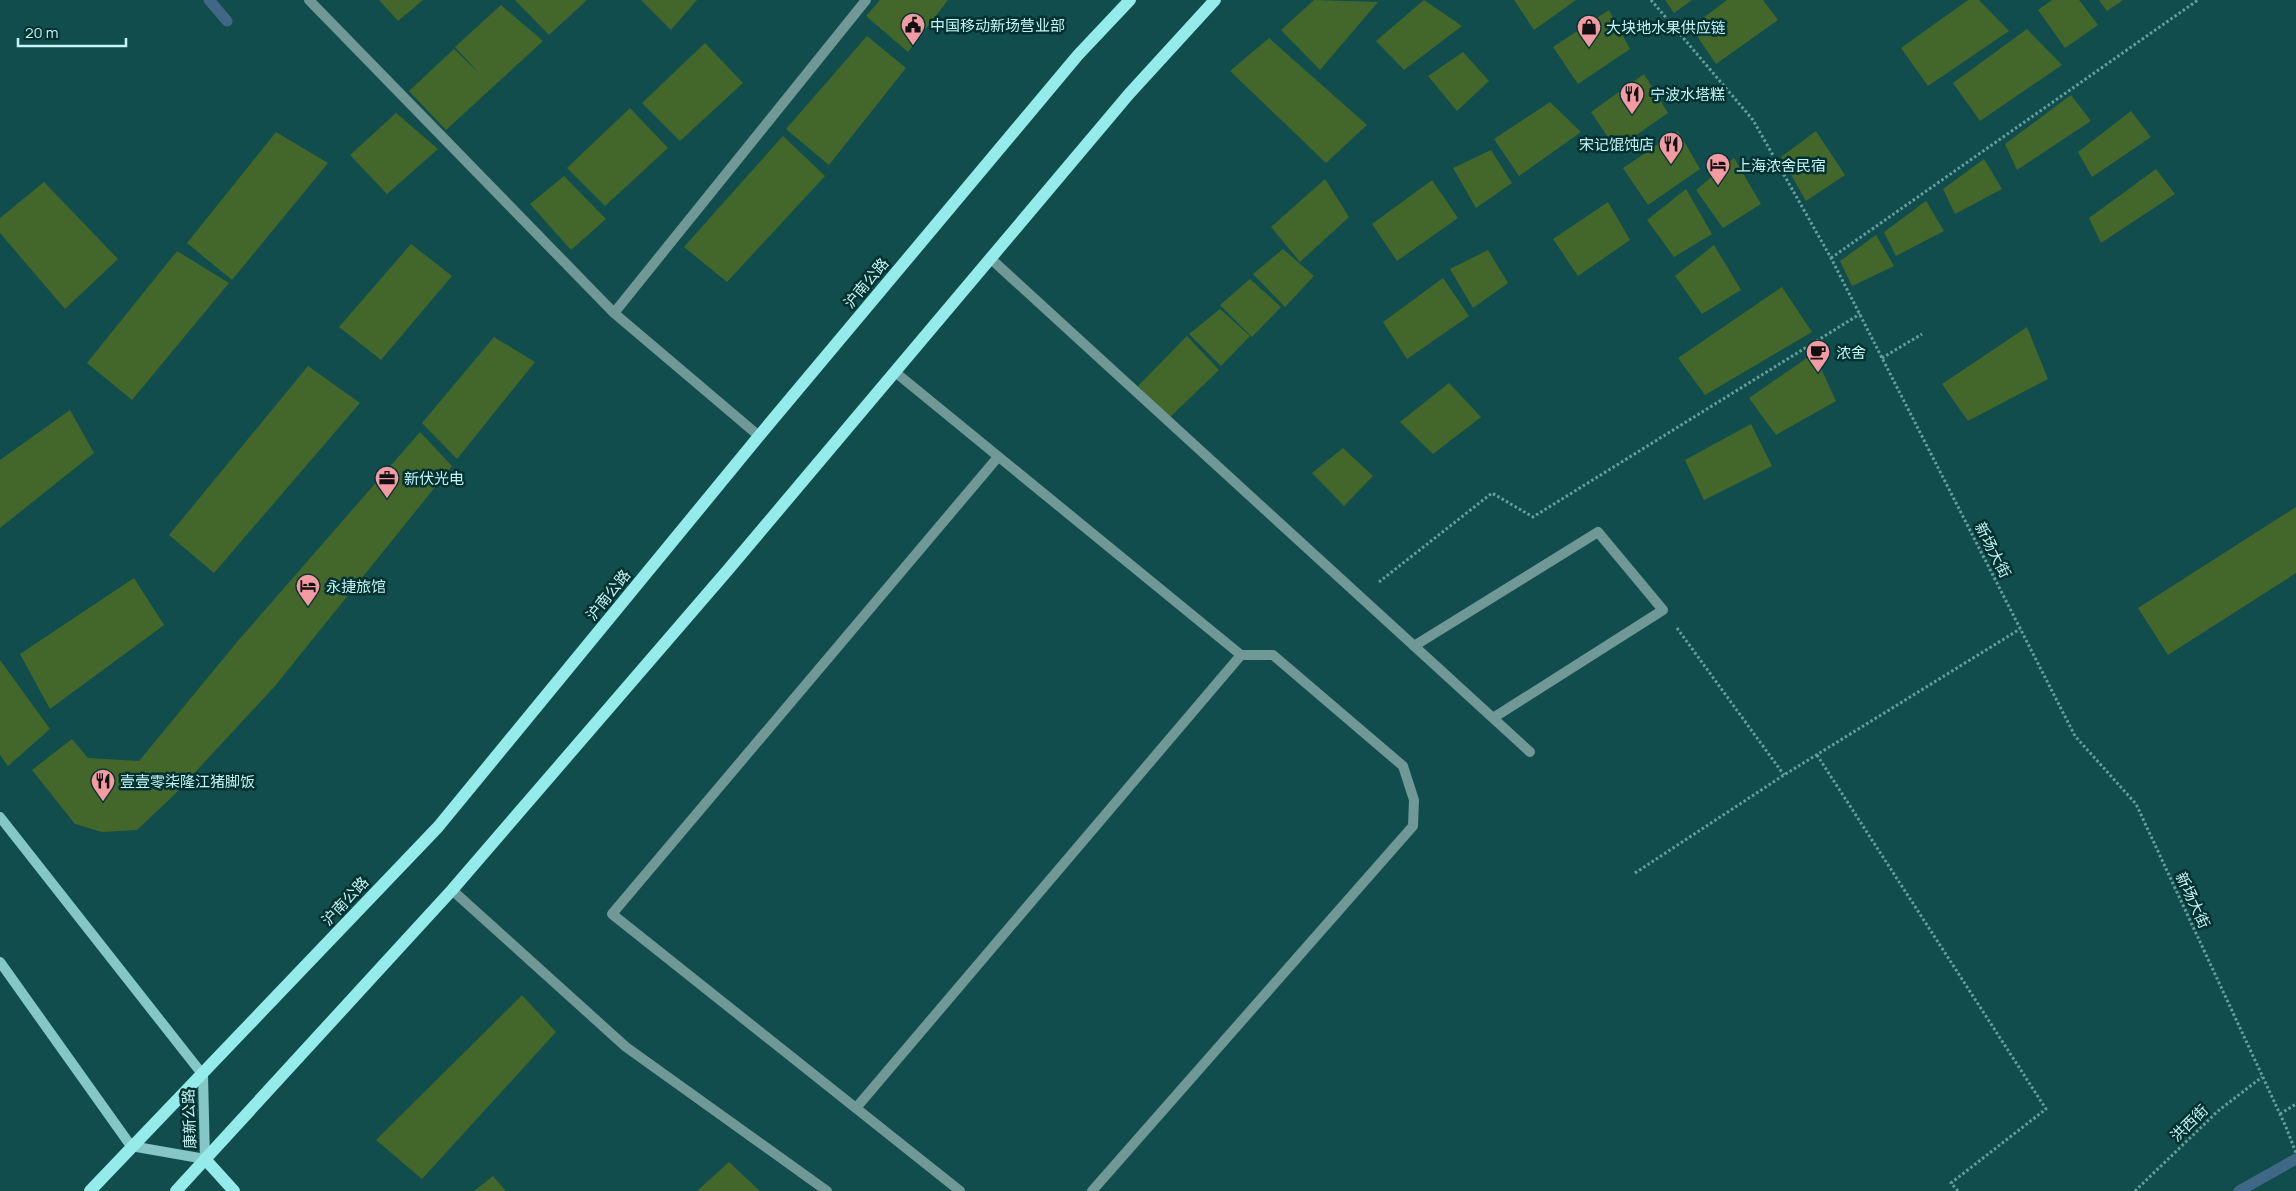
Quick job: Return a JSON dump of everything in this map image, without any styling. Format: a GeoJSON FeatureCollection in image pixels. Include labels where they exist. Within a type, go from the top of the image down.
{"type":"FeatureCollection","features":[{"type":"Feature","properties":{"kind":"main road","name":"沪南公路"},"geometry":{"type":"LineString","coordinates":[[90,1191],[131,1146],[203,1075],[438,827],[759,436],[1078,55],[1130,0]]}},
{"type":"Feature","properties":{"kind":"main road"},"geometry":{"type":"LineString","coordinates":[[176,1191],[452,890],[895,372],[1128,94],[1215,0]]}},
{"type":"Feature","properties":{"kind":"main road","name":"康新公路"},"geometry":{"type":"LineString","coordinates":[[0,817],[203,1075],[205,1159],[131,1146]]}},
{"type":"Feature","properties":{"kind":"main road"},"geometry":{"type":"LineString","coordinates":[[0,962],[131,1146]]}},
{"type":"Feature","properties":{"kind":"main road"},"geometry":{"type":"LineString","coordinates":[[205,1159],[234,1191]]}},
{"type":"Feature","properties":{"kind":"street"},"geometry":{"type":"LineString","coordinates":[[309,0],[614,313],[759,436]]}},
{"type":"Feature","properties":{"kind":"street"},"geometry":{"type":"LineString","coordinates":[[614,313],[866,0]]}},
{"type":"Feature","properties":{"kind":"street"},"geometry":{"type":"LineString","coordinates":[[990,258],[1530,752]]}},
{"type":"Feature","properties":{"kind":"street"},"geometry":{"type":"LineString","coordinates":[[895,372],[1241,654],[1273,655],[1403,766],[1414,800],[1413,826],[1092,1191]]}},
{"type":"Feature","properties":{"kind":"street"},"geometry":{"type":"LineString","coordinates":[[960,1191],[612,914],[998,457]]}},
{"type":"Feature","properties":{"kind":"street"},"geometry":{"type":"LineString","coordinates":[[1414,646],[1598,532],[1663,610],[1493,718]]}},
{"type":"Feature","properties":{"kind":"street"},"geometry":{"type":"LineString","coordinates":[[856,1108],[1241,654]]}},
{"type":"Feature","properties":{"kind":"street"},"geometry":{"type":"LineString","coordinates":[[452,890],[626,1047],[827,1191]]}},
{"type":"Feature","properties":{"kind":"path","name":"新场大街"},"geometry":{"type":"LineString","coordinates":[[1651,0],[1753,120],[1831,258],[2075,736],[2136,804],[2286,1127],[2296,1153]]}},
{"type":"Feature","properties":{"kind":"path"},"geometry":{"type":"LineString","coordinates":[[1831,258],[2198,0]]}},
{"type":"Feature","properties":{"kind":"path"},"geometry":{"type":"LineString","coordinates":[[1361,597],[1492,493],[1534,517],[1860,314]]}},
{"type":"Feature","properties":{"kind":"path"},"geometry":{"type":"LineString","coordinates":[[1882,358],[1922,334]]}},
{"type":"Feature","properties":{"kind":"path"},"geometry":{"type":"LineString","coordinates":[[1663,610],[1784,775]]}},
{"type":"Feature","properties":{"kind":"path"},"geometry":{"type":"LineString","coordinates":[[1635,873],[1784,775],[2020,629]]}},
{"type":"Feature","properties":{"kind":"path"},"geometry":{"type":"LineString","coordinates":[[1817,755],[2046,1110],[1951,1183],[1958,1191]]}},
{"type":"Feature","properties":{"kind":"path","name":"洪西街"},"geometry":{"type":"LineString","coordinates":[[2135,1191],[2218,1111],[2262,1077]]}},
{"type":"Feature","properties":{"kind":"path"},"geometry":{"type":"LineString","coordinates":[[2280,1114],[2296,1104]]}},
{"type":"Feature","properties":{"kind":"building"},"geometry":{"type":"Polygon","coordinates":[[[379,0],[423,0],[398,21],[379,0]]]}},
{"type":"Feature","properties":{"kind":"building"},"geometry":{"type":"Polygon","coordinates":[[[515,0],[587,0],[549,35],[515,0]]]}},
{"type":"Feature","properties":{"kind":"building"},"geometry":{"type":"Polygon","coordinates":[[[641,0],[697,0],[671,30],[641,0]]]}},
{"type":"Feature","properties":{"kind":"building"},"geometry":{"type":"Polygon","coordinates":[[[880,0],[948,0],[908,52],[866,16],[880,0]]]}},
{"type":"Feature","properties":{"kind":"building"},"geometry":{"type":"Polygon","coordinates":[[[1314,0],[1378,2],[1320,70],[1281,30],[1314,0]]]}},
{"type":"Feature","properties":{"kind":"building"},"geometry":{"type":"Polygon","coordinates":[[[1424,0],[1462,26],[1404,70],[1376,41],[1424,0]]]}},
{"type":"Feature","properties":{"kind":"building"},"geometry":{"type":"Polygon","coordinates":[[[1514,0],[1576,0],[1534,30],[1514,0]]]}},
{"type":"Feature","properties":{"kind":"building"},"geometry":{"type":"Polygon","coordinates":[[[1665,0],[1692,0],[1674,13],[1665,0]]]}},
{"type":"Feature","properties":{"kind":"building"},"geometry":{"type":"Polygon","coordinates":[[[1727,0],[1763,0],[1778,20],[1716,64],[1691,27],[1727,0]]]}},
{"type":"Feature","properties":{"kind":"building"},"geometry":{"type":"Polygon","coordinates":[[[1968,0],[1979,0],[2009,31],[1928,86],[1901,48],[1968,0]]]}},
{"type":"Feature","properties":{"kind":"building"},"geometry":{"type":"Polygon","coordinates":[[[2052,0],[2079,0],[2098,25],[2065,48],[2038,10],[2052,0]]]}},
{"type":"Feature","properties":{"kind":"building"},"geometry":{"type":"Polygon","coordinates":[[[2099,0],[2123,0],[2107,11],[2099,0]]]}},
{"type":"Feature","properties":{"kind":"building"},"geometry":{"type":"Polygon","coordinates":[[[501,5],[543,41],[446,130],[409,91],[454,49],[480,74],[455,47],[501,5]]]}},
{"type":"Feature","properties":{"kind":"building"},"geometry":{"type":"Polygon","coordinates":[[[1609,10],[1630,49],[1578,84],[1553,47],[1609,10]]]}},
{"type":"Feature","properties":{"kind":"building"},"geometry":{"type":"Polygon","coordinates":[[[2027,29],[2062,65],[1980,121],[1953,83],[2027,29]]]}},
{"type":"Feature","properties":{"kind":"building"},"geometry":{"type":"Polygon","coordinates":[[[867,36],[906,68],[829,165],[786,129],[867,36]]]}},
{"type":"Feature","properties":{"kind":"building"},"geometry":{"type":"Polygon","coordinates":[[[1269,38],[1367,125],[1326,163],[1230,71],[1269,38]]]}},
{"type":"Feature","properties":{"kind":"building"},"geometry":{"type":"Polygon","coordinates":[[[705,43],[743,83],[680,141],[642,103],[705,43]]]}},
{"type":"Feature","properties":{"kind":"building"},"geometry":{"type":"Polygon","coordinates":[[[1463,52],[1489,81],[1457,111],[1428,76],[1463,52]]]}},
{"type":"Feature","properties":{"kind":"building"},"geometry":{"type":"Polygon","coordinates":[[[1644,74],[1668,113],[1616,149],[1591,112],[1644,74]]]}},
{"type":"Feature","properties":{"kind":"building"},"geometry":{"type":"Polygon","coordinates":[[[2071,95],[2091,121],[2017,170],[2005,144],[2071,95]]]}},
{"type":"Feature","properties":{"kind":"building"},"geometry":{"type":"Polygon","coordinates":[[[1550,102],[1581,132],[1519,176],[1494,139],[1550,102]]]}},
{"type":"Feature","properties":{"kind":"building"},"geometry":{"type":"Polygon","coordinates":[[[630,108],[668,148],[605,206],[567,168],[630,108]]]}},
{"type":"Feature","properties":{"kind":"building"},"geometry":{"type":"Polygon","coordinates":[[[2131,111],[2151,137],[2092,177],[2078,152],[2131,111]]]}},
{"type":"Feature","properties":{"kind":"building"},"geometry":{"type":"Polygon","coordinates":[[[396,113],[438,149],[387,194],[350,155],[396,113]]]}},
{"type":"Feature","properties":{"kind":"building"},"geometry":{"type":"Polygon","coordinates":[[[1678,131],[1700,169],[1648,205],[1623,168],[1678,131]]]}},
{"type":"Feature","properties":{"kind":"building"},"geometry":{"type":"Polygon","coordinates":[[[1816,131],[1845,175],[1806,201],[1781,157],[1816,131]]]}},
{"type":"Feature","properties":{"kind":"building"},"geometry":{"type":"Polygon","coordinates":[[[276,132],[328,163],[232,280],[187,243],[276,132]]]}},
{"type":"Feature","properties":{"kind":"building"},"geometry":{"type":"Polygon","coordinates":[[[783,136],[825,176],[727,282],[684,247],[783,136]]]}},
{"type":"Feature","properties":{"kind":"building"},"geometry":{"type":"Polygon","coordinates":[[[1491,150],[1512,183],[1476,208],[1453,168],[1491,150]]]}},
{"type":"Feature","properties":{"kind":"building"},"geometry":{"type":"Polygon","coordinates":[[[1734,158],[1761,204],[1723,228],[1696,190],[1734,158]]]}},
{"type":"Feature","properties":{"kind":"building"},"geometry":{"type":"Polygon","coordinates":[[[1984,159],[2002,189],[1955,214],[1943,189],[1984,159]]]}},
{"type":"Feature","properties":{"kind":"building"},"geometry":{"type":"Polygon","coordinates":[[[2156,169],[2175,194],[2101,243],[2089,218],[2156,169]]]}},
{"type":"Feature","properties":{"kind":"building"},"geometry":{"type":"Polygon","coordinates":[[[564,176],[606,219],[571,250],[530,204],[564,176]]]}},
{"type":"Feature","properties":{"kind":"building"},"geometry":{"type":"Polygon","coordinates":[[[1325,179],[1349,217],[1300,262],[1271,227],[1325,179]]]}},
{"type":"Feature","properties":{"kind":"building"},"geometry":{"type":"Polygon","coordinates":[[[1432,180],[1458,218],[1397,261],[1372,224],[1432,180]]]}},
{"type":"Feature","properties":{"kind":"building"},"geometry":{"type":"Polygon","coordinates":[[[44,182],[118,259],[65,309],[0,233],[0,218],[44,182]]]}},
{"type":"Feature","properties":{"kind":"building"},"geometry":{"type":"Polygon","coordinates":[[[1686,189],[1712,234],[1674,257],[1647,220],[1686,189]]]}},
{"type":"Feature","properties":{"kind":"building"},"geometry":{"type":"Polygon","coordinates":[[[1926,201],[1944,231],[1896,256],[1884,232],[1926,201]]]}},
{"type":"Feature","properties":{"kind":"building"},"geometry":{"type":"Polygon","coordinates":[[[1608,202],[1630,240],[1578,276],[1553,239],[1608,202]]]}},
{"type":"Feature","properties":{"kind":"building"},"geometry":{"type":"Polygon","coordinates":[[[1876,235],[1894,266],[1852,286],[1840,261],[1876,235]]]}},
{"type":"Feature","properties":{"kind":"building"},"geometry":{"type":"Polygon","coordinates":[[[411,244],[452,276],[381,360],[339,327],[411,244]]]}},
{"type":"Feature","properties":{"kind":"building"},"geometry":{"type":"Polygon","coordinates":[[[1714,245],[1741,290],[1702,314],[1675,276],[1714,245]]]}},
{"type":"Feature","properties":{"kind":"building"},"geometry":{"type":"Polygon","coordinates":[[[1283,249],[1314,276],[1285,307],[1253,274],[1283,249]]]}},
{"type":"Feature","properties":{"kind":"building"},"geometry":{"type":"Polygon","coordinates":[[[1488,250],[1508,283],[1473,308],[1450,269],[1488,250]]]}},
{"type":"Feature","properties":{"kind":"building"},"geometry":{"type":"Polygon","coordinates":[[[177,251],[229,283],[132,400],[87,363],[177,251]]]}},
{"type":"Feature","properties":{"kind":"building"},"geometry":{"type":"Polygon","coordinates":[[[1443,278],[1469,316],[1407,359],[1383,322],[1443,278]]]}},
{"type":"Feature","properties":{"kind":"building"},"geometry":{"type":"Polygon","coordinates":[[[1250,279],[1281,307],[1252,337],[1220,305],[1250,279]]]}},
{"type":"Feature","properties":{"kind":"building"},"geometry":{"type":"Polygon","coordinates":[[[1782,287],[1812,332],[1705,395],[1678,358],[1782,287]]]}},
{"type":"Feature","properties":{"kind":"building"},"geometry":{"type":"Polygon","coordinates":[[[1220,309],[1250,336],[1221,366],[1189,334],[1220,309]]]}},
{"type":"Feature","properties":{"kind":"building"},"geometry":{"type":"Polygon","coordinates":[[[2027,327],[2048,379],[1968,421],[1942,384],[2027,327]]]}},
{"type":"Feature","properties":{"kind":"building"},"geometry":{"type":"Polygon","coordinates":[[[1187,336],[1219,370],[1168,419],[1138,386],[1187,336]]]}},
{"type":"Feature","properties":{"kind":"building"},"geometry":{"type":"Polygon","coordinates":[[[494,337],[535,362],[457,459],[422,423],[494,337]]]}},
{"type":"Feature","properties":{"kind":"building"},"geometry":{"type":"Polygon","coordinates":[[[1814,353],[1836,401],[1776,435],[1749,398],[1814,353]]]}},
{"type":"Feature","properties":{"kind":"building"},"geometry":{"type":"Polygon","coordinates":[[[308,366],[360,403],[214,573],[169,535],[308,366]]]}},
{"type":"Feature","properties":{"kind":"building"},"geometry":{"type":"Polygon","coordinates":[[[1449,383],[1481,417],[1433,454],[1400,422],[1449,383]]]}},
{"type":"Feature","properties":{"kind":"building"},"geometry":{"type":"Polygon","coordinates":[[[70,410],[94,453],[0,528],[0,460],[70,410]]]}},
{"type":"Feature","properties":{"kind":"building"},"geometry":{"type":"Polygon","coordinates":[[[1751,424],[1772,466],[1704,500],[1685,460],[1751,424]]]}},
{"type":"Feature","properties":{"kind":"building"},"geometry":{"type":"Polygon","coordinates":[[[420,432],[452,466],[275,686],[175,794],[137,830],[102,832],[75,824],[32,770],[72,739],[88,758],[139,761],[237,642],[420,432]]]}},
{"type":"Feature","properties":{"kind":"building"},"geometry":{"type":"Polygon","coordinates":[[[1343,448],[1373,476],[1344,506],[1312,473],[1343,448]]]}},
{"type":"Feature","properties":{"kind":"building"},"geometry":{"type":"Polygon","coordinates":[[[2296,507],[2296,573],[2168,655],[2138,608],[2296,507]]]}},
{"type":"Feature","properties":{"kind":"building"},"geometry":{"type":"Polygon","coordinates":[[[134,578],[164,625],[50,709],[20,654],[134,578]]]}},
{"type":"Feature","properties":{"kind":"building"},"geometry":{"type":"Polygon","coordinates":[[[0,660],[50,729],[8,766],[0,755],[0,660]]]}},
{"type":"Feature","properties":{"kind":"building"},"geometry":{"type":"Polygon","coordinates":[[[522,995],[556,1032],[422,1179],[376,1140],[522,995]]]}},
{"type":"Feature","properties":{"kind":"building"},"geometry":{"type":"Polygon","coordinates":[[[729,1162],[760,1191],[697,1191],[729,1162]]]}},
{"type":"Feature","properties":{"kind":"building"},"geometry":{"type":"Polygon","coordinates":[[[493,1176],[506,1191],[474,1191],[493,1176]]]}},
{"type":"Feature","properties":{"kind":"waterway"},"geometry":{"type":"LineString","coordinates":[[209,0],[227,21]]}},
{"type":"Feature","properties":{"kind":"waterway"},"geometry":{"type":"LineString","coordinates":[[2239,1191],[2296,1159]]}},
{"type":"Feature","properties":{"kind":"place","name":"中国移动新场营业部"},"geometry":{"type":"Point","coordinates":[913,46]}},
{"type":"Feature","properties":{"kind":"place","name":"大块地水果供应链"},"geometry":{"type":"Point","coordinates":[1589,48]}},
{"type":"Feature","properties":{"kind":"place","name":"宁波水塔糕"},"geometry":{"type":"Point","coordinates":[1632,115]}},
{"type":"Feature","properties":{"kind":"place","name":"宋记馄饨店"},"geometry":{"type":"Point","coordinates":[1671,165]}},
{"type":"Feature","properties":{"kind":"place","name":"上海浓舍民宿"},"geometry":{"type":"Point","coordinates":[1718,186]}},
{"type":"Feature","properties":{"kind":"place","name":"浓舍"},"geometry":{"type":"Point","coordinates":[1818,373]}},
{"type":"Feature","properties":{"kind":"place","name":"新伏光电"},"geometry":{"type":"Point","coordinates":[387,499]}},
{"type":"Feature","properties":{"kind":"place","name":"永捷旅馆"},"geometry":{"type":"Point","coordinates":[308,607]}},
{"type":"Feature","properties":{"kind":"place","name":"壹壹零柒隆江猪脚饭"},"geometry":{"type":"Point","coordinates":[103,802]}}]}
